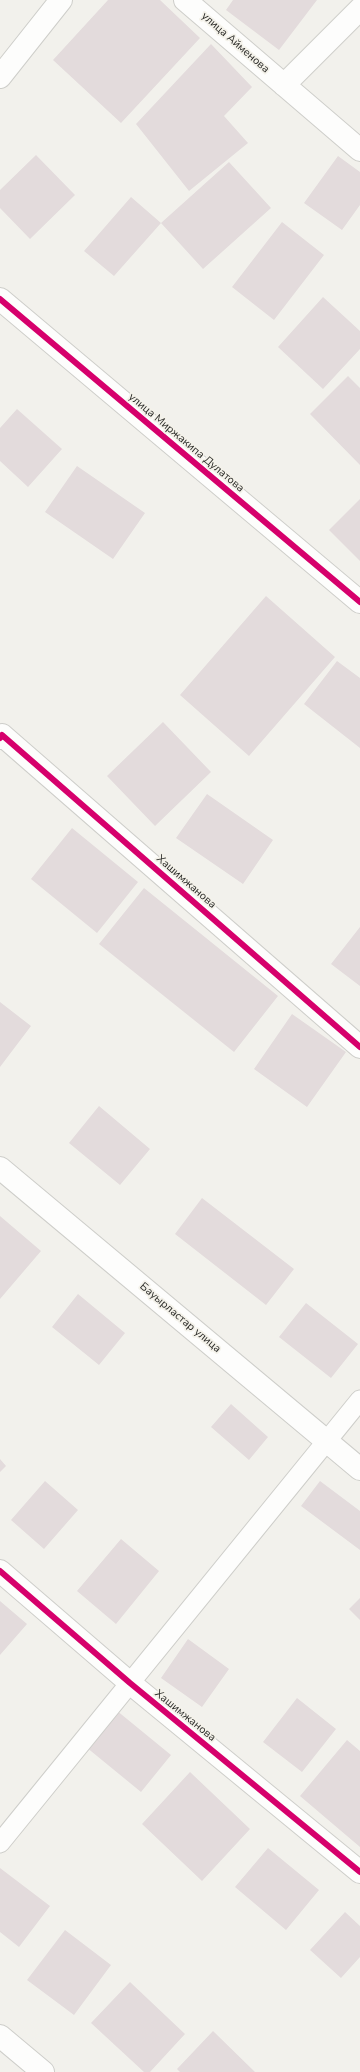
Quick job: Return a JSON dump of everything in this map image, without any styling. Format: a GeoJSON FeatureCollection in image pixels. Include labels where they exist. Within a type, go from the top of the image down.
{"type":"FeatureCollection","features":[{"type":"Feature","properties":{"kind":"street"},"geometry":{"type":"LineString","coordinates":[[0,76],[61,0]]}},
{"type":"Feature","properties":{"kind":"street","name":"улица Айменова"},"geometry":{"type":"LineString","coordinates":[[185,0],[360,150]]}},
{"type":"Feature","properties":{"kind":"street"},"geometry":{"type":"LineString","coordinates":[[284,85],[360,9]]}},
{"type":"Feature","properties":{"kind":"street","name":"улица Миржакипа Дулатова"},"geometry":{"type":"LineString","coordinates":[[0,299],[360,602]]}},
{"type":"Feature","properties":{"kind":"street","name":"Хашимжанова"},"geometry":{"type":"LineString","coordinates":[[0,738],[2,735],[360,1047]]}},
{"type":"Feature","properties":{"kind":"street","name":"Бауырластар улица"},"geometry":{"type":"LineString","coordinates":[[0,1168],[360,1469]]}},
{"type":"Feature","properties":{"kind":"street","name":"Хашимжанова"},"geometry":{"type":"LineString","coordinates":[[0,1572],[130,1683],[360,1872]]}},
{"type":"Feature","properties":{"kind":"street"},"geometry":{"type":"LineString","coordinates":[[0,2036],[43,2072]]}},
{"type":"Feature","properties":{"kind":"lane"},"geometry":{"type":"LineString","coordinates":[[0,1843],[360,1400]]}},
{"type":"Feature","properties":{"kind":"building"},"geometry":{"type":"Polygon","coordinates":[[[108,0],[160,0],[200,38],[121,123],[53,60],[108,0]]]}},
{"type":"Feature","properties":{"kind":"building"},"geometry":{"type":"Polygon","coordinates":[[[233,0],[317,0],[279,50],[226,10],[233,0]]]}},
{"type":"Feature","properties":{"kind":"building"},"geometry":{"type":"Polygon","coordinates":[[[211,44],[252,87],[224,116],[248,143],[189,191],[136,124],[211,44]]]}},
{"type":"Feature","properties":{"kind":"building"},"geometry":{"type":"Polygon","coordinates":[[[36,155],[75,195],[30,239],[0,208],[0,190],[36,155]]]}},
{"type":"Feature","properties":{"kind":"building"},"geometry":{"type":"Polygon","coordinates":[[[338,156],[360,172],[360,205],[342,230],[304,203],[338,156]]]}},
{"type":"Feature","properties":{"kind":"building"},"geometry":{"type":"Polygon","coordinates":[[[229,162],[271,208],[203,269],[161,223],[229,162]]]}},
{"type":"Feature","properties":{"kind":"building"},"geometry":{"type":"Polygon","coordinates":[[[131,197],[161,223],[114,276],[84,251],[131,197]]]}},
{"type":"Feature","properties":{"kind":"building"},"geometry":{"type":"Polygon","coordinates":[[[282,222],[324,255],[274,320],[232,287],[282,222]]]}},
{"type":"Feature","properties":{"kind":"building"},"geometry":{"type":"Polygon","coordinates":[[[323,297],[360,331],[360,349],[323,389],[278,347],[323,297]]]}},
{"type":"Feature","properties":{"kind":"building"},"geometry":{"type":"Polygon","coordinates":[[[348,376],[360,388],[360,465],[310,414],[348,376]]]}},
{"type":"Feature","properties":{"kind":"building"},"geometry":{"type":"Polygon","coordinates":[[[17,409],[62,449],[28,487],[0,461],[0,428],[17,409]]]}},
{"type":"Feature","properties":{"kind":"building"},"geometry":{"type":"Polygon","coordinates":[[[77,466],[145,513],[113,559],[45,512],[77,466]]]}},
{"type":"Feature","properties":{"kind":"building"},"geometry":{"type":"Polygon","coordinates":[[[360,499],[360,561],[329,530],[360,499]]]}},
{"type":"Feature","properties":{"kind":"building"},"geometry":{"type":"Polygon","coordinates":[[[266,596],[335,657],[249,756],[180,695],[266,596]]]}},
{"type":"Feature","properties":{"kind":"building"},"geometry":{"type":"Polygon","coordinates":[[[337,661],[360,678],[360,748],[304,704],[337,661]]]}},
{"type":"Feature","properties":{"kind":"building"},"geometry":{"type":"Polygon","coordinates":[[[163,722],[211,772],[155,826],[107,776],[163,722]]]}},
{"type":"Feature","properties":{"kind":"building"},"geometry":{"type":"Polygon","coordinates":[[[207,794],[273,840],[243,884],[176,838],[207,794]]]}},
{"type":"Feature","properties":{"kind":"building"},"geometry":{"type":"Polygon","coordinates":[[[72,828],[138,882],[97,933],[31,879],[72,828]]]}},
{"type":"Feature","properties":{"kind":"building"},"geometry":{"type":"Polygon","coordinates":[[[144,888],[278,996],[234,1052],[99,944],[144,888]]]}},
{"type":"Feature","properties":{"kind":"building"},"geometry":{"type":"Polygon","coordinates":[[[360,927],[360,986],[331,964],[360,927]]]}},
{"type":"Feature","properties":{"kind":"building"},"geometry":{"type":"Polygon","coordinates":[[[0,1002],[31,1026],[0,1067],[0,1002]]]}},
{"type":"Feature","properties":{"kind":"building"},"geometry":{"type":"Polygon","coordinates":[[[292,1014],[346,1052],[307,1107],[254,1069],[292,1014]]]}},
{"type":"Feature","properties":{"kind":"building"},"geometry":{"type":"Polygon","coordinates":[[[99,1106],[150,1149],[120,1185],[69,1143],[99,1106]]]}},
{"type":"Feature","properties":{"kind":"building"},"geometry":{"type":"Polygon","coordinates":[[[202,1198],[294,1269],[266,1305],[175,1234],[202,1198]]]}},
{"type":"Feature","properties":{"kind":"building"},"geometry":{"type":"Polygon","coordinates":[[[0,1216],[41,1251],[0,1299],[0,1216]]]}},
{"type":"Feature","properties":{"kind":"building"},"geometry":{"type":"Polygon","coordinates":[[[78,1294],[125,1333],[99,1365],[52,1327],[78,1294]]]}},
{"type":"Feature","properties":{"kind":"building"},"geometry":{"type":"Polygon","coordinates":[[[306,1303],[358,1344],[331,1378],[279,1337],[306,1303]]]}},
{"type":"Feature","properties":{"kind":"building"},"geometry":{"type":"Polygon","coordinates":[[[231,1404],[268,1437],[249,1460],[211,1427],[231,1404]]]}},
{"type":"Feature","properties":{"kind":"building"},"geometry":{"type":"Polygon","coordinates":[[[0,1459],[6,1466],[0,1472],[0,1459]]]}},
{"type":"Feature","properties":{"kind":"building"},"geometry":{"type":"Polygon","coordinates":[[[45,1481],[78,1510],[44,1549],[11,1520],[45,1481]]]}},
{"type":"Feature","properties":{"kind":"building"},"geometry":{"type":"Polygon","coordinates":[[[320,1481],[360,1511],[360,1550],[301,1506],[320,1481]]]}},
{"type":"Feature","properties":{"kind":"building"},"geometry":{"type":"Polygon","coordinates":[[[121,1539],[159,1571],[116,1624],[77,1591],[121,1539]]]}},
{"type":"Feature","properties":{"kind":"building"},"geometry":{"type":"Polygon","coordinates":[[[360,1598],[360,1620],[349,1609],[360,1598]]]}},
{"type":"Feature","properties":{"kind":"building"},"geometry":{"type":"Polygon","coordinates":[[[0,1601],[27,1624],[0,1655],[0,1601]]]}},
{"type":"Feature","properties":{"kind":"building"},"geometry":{"type":"Polygon","coordinates":[[[188,1639],[229,1669],[202,1707],[161,1678],[188,1639]]]}},
{"type":"Feature","properties":{"kind":"building"},"geometry":{"type":"Polygon","coordinates":[[[297,1698],[336,1729],[302,1772],[263,1742],[297,1698]]]}},
{"type":"Feature","properties":{"kind":"building"},"geometry":{"type":"Polygon","coordinates":[[[116,1710],[171,1755],[141,1792],[86,1747],[116,1710]]]}},
{"type":"Feature","properties":{"kind":"building"},"geometry":{"type":"Polygon","coordinates":[[[347,1740],[360,1751],[360,1847],[300,1796],[347,1740]]]}},
{"type":"Feature","properties":{"kind":"building"},"geometry":{"type":"Polygon","coordinates":[[[190,1772],[250,1829],[202,1881],[142,1824],[190,1772]]]}},
{"type":"Feature","properties":{"kind":"building"},"geometry":{"type":"Polygon","coordinates":[[[268,1848],[319,1890],[286,1930],[235,1887],[268,1848]]]}},
{"type":"Feature","properties":{"kind":"building"},"geometry":{"type":"Polygon","coordinates":[[[0,1868],[50,1906],[19,1947],[0,1932],[0,1868]]]}},
{"type":"Feature","properties":{"kind":"building"},"geometry":{"type":"Polygon","coordinates":[[[345,1912],[360,1926],[360,1957],[341,1978],[310,1950],[345,1912]]]}},
{"type":"Feature","properties":{"kind":"building"},"geometry":{"type":"Polygon","coordinates":[[[65,1930],[111,1965],[74,2015],[27,1980],[65,1930]]]}},
{"type":"Feature","properties":{"kind":"building"},"geometry":{"type":"Polygon","coordinates":[[[130,1982],[185,2034],[150,2072],[144,2072],[91,2023],[130,1982]]]}},
{"type":"Feature","properties":{"kind":"building"},"geometry":{"type":"Polygon","coordinates":[[[213,2031],[255,2072],[180,2072],[177,2069],[213,2031]]]}},
{"type":"Feature","properties":{"kind":"cycle path"},"geometry":{"type":"LineString","coordinates":[[0,299],[360,602]]}},
{"type":"Feature","properties":{"kind":"cycle path"},"geometry":{"type":"LineString","coordinates":[[0,738],[2,735],[360,1047]]}},
{"type":"Feature","properties":{"kind":"cycle path"},"geometry":{"type":"LineString","coordinates":[[0,1571],[130,1683],[360,1872]]}}]}
